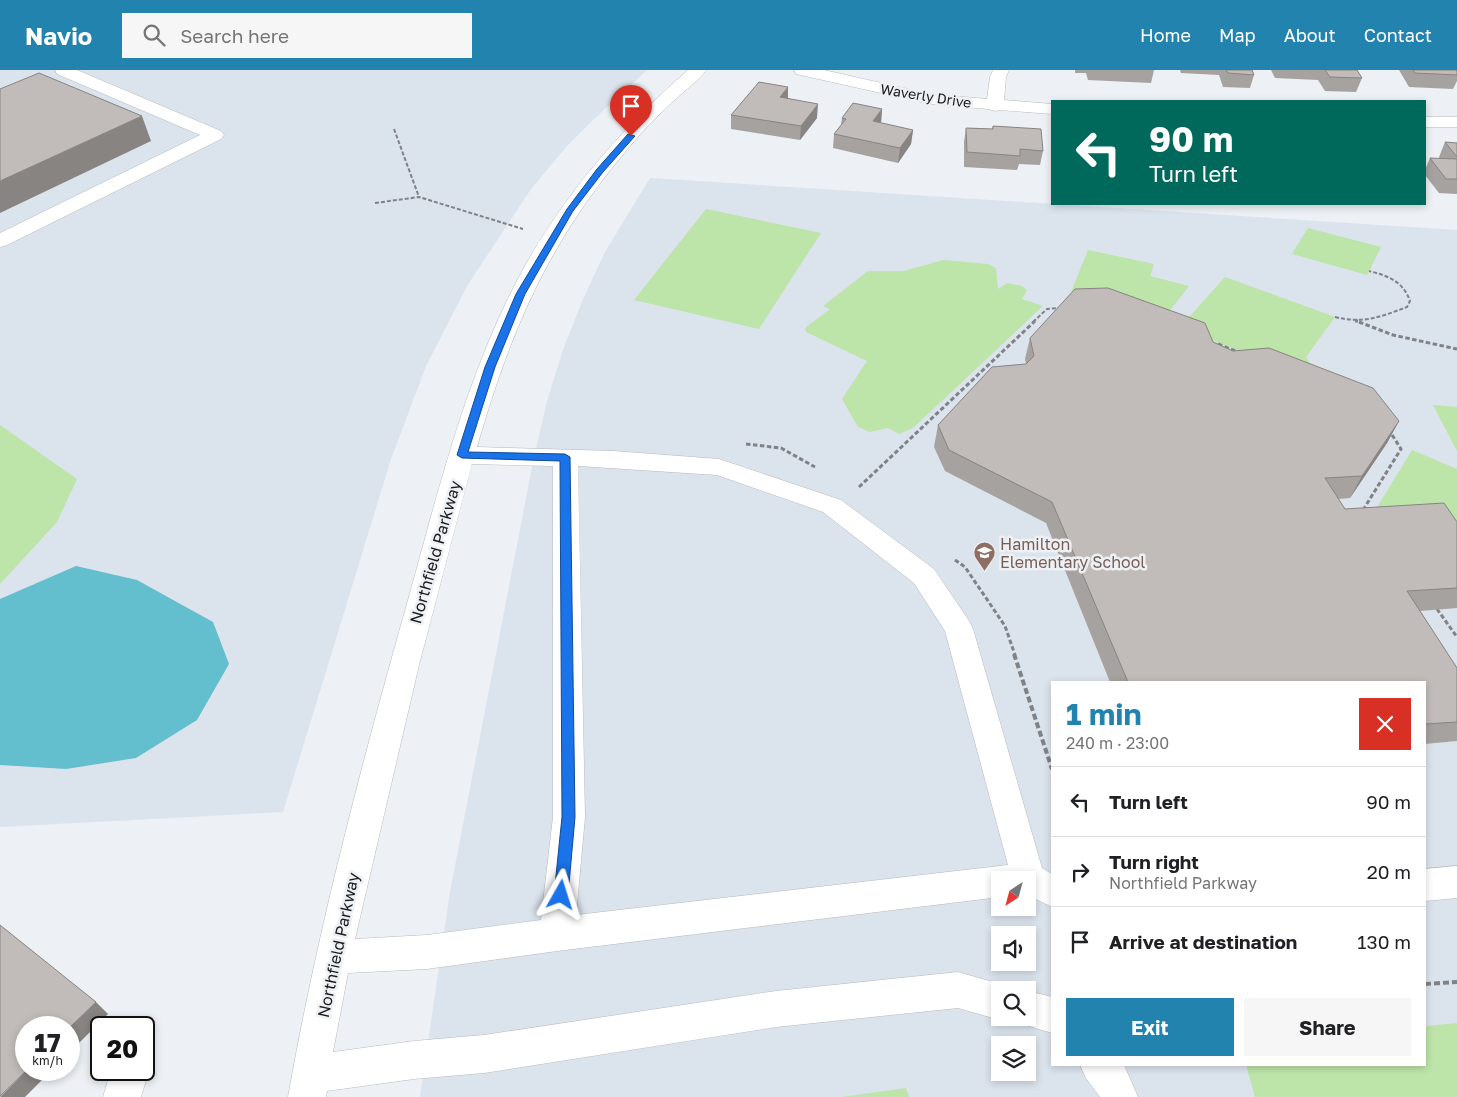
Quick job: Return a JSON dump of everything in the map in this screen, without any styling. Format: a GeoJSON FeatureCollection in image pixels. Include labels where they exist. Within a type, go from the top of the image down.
{"type":"FeatureCollection","features":[{"type":"Feature","properties":{"kind":"street"},"geometry":{"type":"LineString","coordinates":[[0,241],[215,134],[62,70],[44,77]]}},
{"type":"Feature","properties":{"kind":"street","name":"Northfield Parkway"},"geometry":{"type":"LineString","coordinates":[[309,1086],[334,957],[405,657],[462,455],[490,367],[521,294],[552,237],[570,210],[600,171],[656,109],[698,70]]}},
{"type":"Feature","properties":{"kind":"street","name":"Waverly Drive"},"geometry":{"type":"LineString","coordinates":[[802,70],[930,99],[995,106],[1051,109]]}},
{"type":"Feature","properties":{"kind":"street"},"geometry":{"type":"LineString","coordinates":[[995,106],[998,77],[1001,70]]}},
{"type":"Feature","properties":{"kind":"street"},"geometry":{"type":"LineString","coordinates":[[1426,122],[1457,122]]}},
{"type":"Feature","properties":{"kind":"street"},"geometry":{"type":"LineString","coordinates":[[462,455],[613,459],[719,467],[832,506],[924,576],[959,629],[1020,871]]}},
{"type":"Feature","properties":{"kind":"street"},"geometry":{"type":"LineString","coordinates":[[557,934],[569,817],[565,457]]}},
{"type":"Feature","properties":{"kind":"street"},"geometry":{"type":"LineString","coordinates":[[1426,885],[1457,882]]}},
{"type":"Feature","properties":{"kind":"street"},"geometry":{"type":"LineString","coordinates":[[334,957],[427,952],[557,934],[991,887]]}},
{"type":"Feature","properties":{"kind":"street"},"geometry":{"type":"LineString","coordinates":[[309,1086],[414,1060],[484,1054],[776,1009],[958,990],[991,999]]}},
{"type":"Feature","properties":{"kind":"street"},"geometry":{"type":"LineString","coordinates":[[1036,1011],[1051,1015]]}},
{"type":"Feature","properties":{"kind":"street"},"geometry":{"type":"LineString","coordinates":[[1100,1066],[1112,1080],[1119,1097]]}},
{"type":"Feature","properties":{"kind":"street"},"geometry":{"type":"LineString","coordinates":[[122,1097],[127,1081]]}},
{"type":"Feature","properties":{"kind":"path"},"geometry":{"type":"LineString","coordinates":[[394,129],[419,197]]}},
{"type":"Feature","properties":{"kind":"path"},"geometry":{"type":"LineString","coordinates":[[375,203],[419,197],[525,230]]}},
{"type":"Feature","properties":{"kind":"path"},"geometry":{"type":"LineString","coordinates":[[1358,322],[1368,321],[1407,307],[1410,301],[1407,289],[1396,281],[1369,271]]}},
{"type":"Feature","properties":{"kind":"path"},"geometry":{"type":"LineString","coordinates":[[857,490],[1047,309],[1065,308]]}},
{"type":"Feature","properties":{"kind":"path"},"geometry":{"type":"LineString","coordinates":[[1335,317],[1358,322],[1393,335],[1457,350]]}},
{"type":"Feature","properties":{"kind":"path"},"geometry":{"type":"LineString","coordinates":[[1213,343],[1241,353]]}},
{"type":"Feature","properties":{"kind":"path"},"geometry":{"type":"LineString","coordinates":[[1360,514],[1401,449],[1387,426]]}},
{"type":"Feature","properties":{"kind":"path"},"geometry":{"type":"LineString","coordinates":[[1437,610],[1457,637]]}},
{"type":"Feature","properties":{"kind":"path"},"geometry":{"type":"LineString","coordinates":[[1426,984],[1457,982]]}},
{"type":"Feature","properties":{"kind":"shaded area"},"geometry":{"type":"Polygon","coordinates":[[[0,70],[647,70],[566,147],[531,189],[467,286],[426,366],[391,459],[283,812],[0,827],[0,70]]]}},
{"type":"Feature","properties":{"kind":"shaded area","name":"Hamilton Elementary School"},"geometry":{"type":"Polygon","coordinates":[[[650,178],[1457,230],[1457,1097],[420,1097],[450,892],[533,462],[547,401],[564,347],[605,252],[650,178]]]}},
{"type":"Feature","properties":{"kind":"green space"},"geometry":{"type":"Polygon","coordinates":[[[706,209],[821,233],[759,329],[634,300],[706,209]]]}},
{"type":"Feature","properties":{"kind":"green space"},"geometry":{"type":"Polygon","coordinates":[[[1308,228],[1381,247],[1367,275],[1292,254],[1308,228]]]}},
{"type":"Feature","properties":{"kind":"green space"},"geometry":{"type":"Polygon","coordinates":[[[1088,250],[1154,264],[1150,276],[1189,286],[1167,314],[1071,292],[1088,250]]]}},
{"type":"Feature","properties":{"kind":"green space"},"geometry":{"type":"Polygon","coordinates":[[[943,260],[988,264],[996,268],[998,289],[1007,283],[1022,286],[1027,290],[1022,299],[1043,306],[913,428],[899,434],[888,428],[870,432],[858,427],[842,399],[867,361],[806,332],[805,328],[830,309],[823,306],[868,271],[904,271],[943,260]]]}},
{"type":"Feature","properties":{"kind":"green space"},"geometry":{"type":"Polygon","coordinates":[[[1225,277],[1335,317],[1306,357],[1321,383],[1152,317],[1190,316],[1225,277]]]}},
{"type":"Feature","properties":{"kind":"green space"},"geometry":{"type":"Polygon","coordinates":[[[1433,405],[1457,407],[1457,451],[1433,405]]]}},
{"type":"Feature","properties":{"kind":"green space"},"geometry":{"type":"Polygon","coordinates":[[[0,425],[77,479],[57,522],[0,584],[0,425]]]}},
{"type":"Feature","properties":{"kind":"green space"},"geometry":{"type":"Polygon","coordinates":[[[1412,450],[1457,469],[1457,563],[1364,529],[1412,450]]]}},
{"type":"Feature","properties":{"kind":"green space"},"geometry":{"type":"Polygon","coordinates":[[[1457,1023],[1457,1097],[1255,1097],[1246,1066],[1426,1066],[1426,1026],[1457,1023]]]}},
{"type":"Feature","properties":{"kind":"green space"},"geometry":{"type":"Polygon","coordinates":[[[906,1088],[909,1097],[841,1097],[906,1088]]]}},
{"type":"Feature","properties":{"kind":"water"},"geometry":{"type":"Polygon","coordinates":[[[76,566],[137,580],[213,622],[229,664],[197,720],[136,758],[66,769],[0,765],[0,599],[76,566]]]}},
{"type":"Feature","properties":{"kind":"building"},"geometry":{"type":"Polygon","coordinates":[[[1226,70],[1252,70],[1254,75],[1228,73],[1226,70]]]}},
{"type":"Feature","properties":{"kind":"building"},"geometry":{"type":"Polygon","coordinates":[[[1325,70],[1357,70],[1362,78],[1330,77],[1325,70]]]}},
{"type":"Feature","properties":{"kind":"building"},"geometry":{"type":"Polygon","coordinates":[[[1413,70],[1456,70],[1457,75],[1415,73],[1413,70]]]}},
{"type":"Feature","properties":{"kind":"building"},"geometry":{"type":"Polygon","coordinates":[[[39,73],[142,116],[0,181],[0,89],[39,73]]]}},
{"type":"Feature","properties":{"kind":"building"},"geometry":{"type":"Polygon","coordinates":[[[759,82],[788,87],[780,97],[818,104],[801,126],[731,115],[759,82]]]}},
{"type":"Feature","properties":{"kind":"building"},"geometry":{"type":"Polygon","coordinates":[[[853,103],[882,109],[873,121],[913,130],[900,148],[834,134],[846,119],[842,118],[853,103]]]}},
{"type":"Feature","properties":{"kind":"building"},"geometry":{"type":"Polygon","coordinates":[[[993,126],[1041,129],[1043,151],[1020,149],[1020,156],[967,152],[966,128],[993,129],[993,126]]]}},
{"type":"Feature","properties":{"kind":"building"},"geometry":{"type":"Polygon","coordinates":[[[1445,142],[1457,143],[1457,157],[1445,142]]]}},
{"type":"Feature","properties":{"kind":"building"},"geometry":{"type":"Polygon","coordinates":[[[1430,158],[1457,159],[1457,179],[1446,179],[1430,158]]]}},
{"type":"Feature","properties":{"kind":"building"},"geometry":{"type":"Polygon","coordinates":[[[1108,288],[1205,323],[1213,342],[1233,351],[1269,348],[1373,388],[1399,421],[1362,476],[1325,478],[1345,509],[1444,503],[1457,522],[1457,588],[1407,591],[1457,668],[1457,722],[1426,724],[1426,681],[1128,681],[1052,502],[949,450],[938,425],[992,367],[1026,364],[1034,356],[1030,338],[1075,289],[1108,288]]]}},
{"type":"Feature","properties":{"kind":"building"},"geometry":{"type":"Polygon","coordinates":[[[0,925],[96,1002],[80,1017],[15,1016],[16,1081],[0,1096],[0,925]]]}},
{"type":"Feature","properties":{"kind":"place","name":"Hamilton Elementary School"},"geometry":{"type":"Point","coordinates":[984,572]}},
{"type":"Feature","properties":{"kind":"route"},"geometry":{"type":"LineString","coordinates":[[561,895],[569,817],[565,457],[462,455],[490,367],[521,294],[552,237],[570,210],[600,171],[631,136]]}}]}
